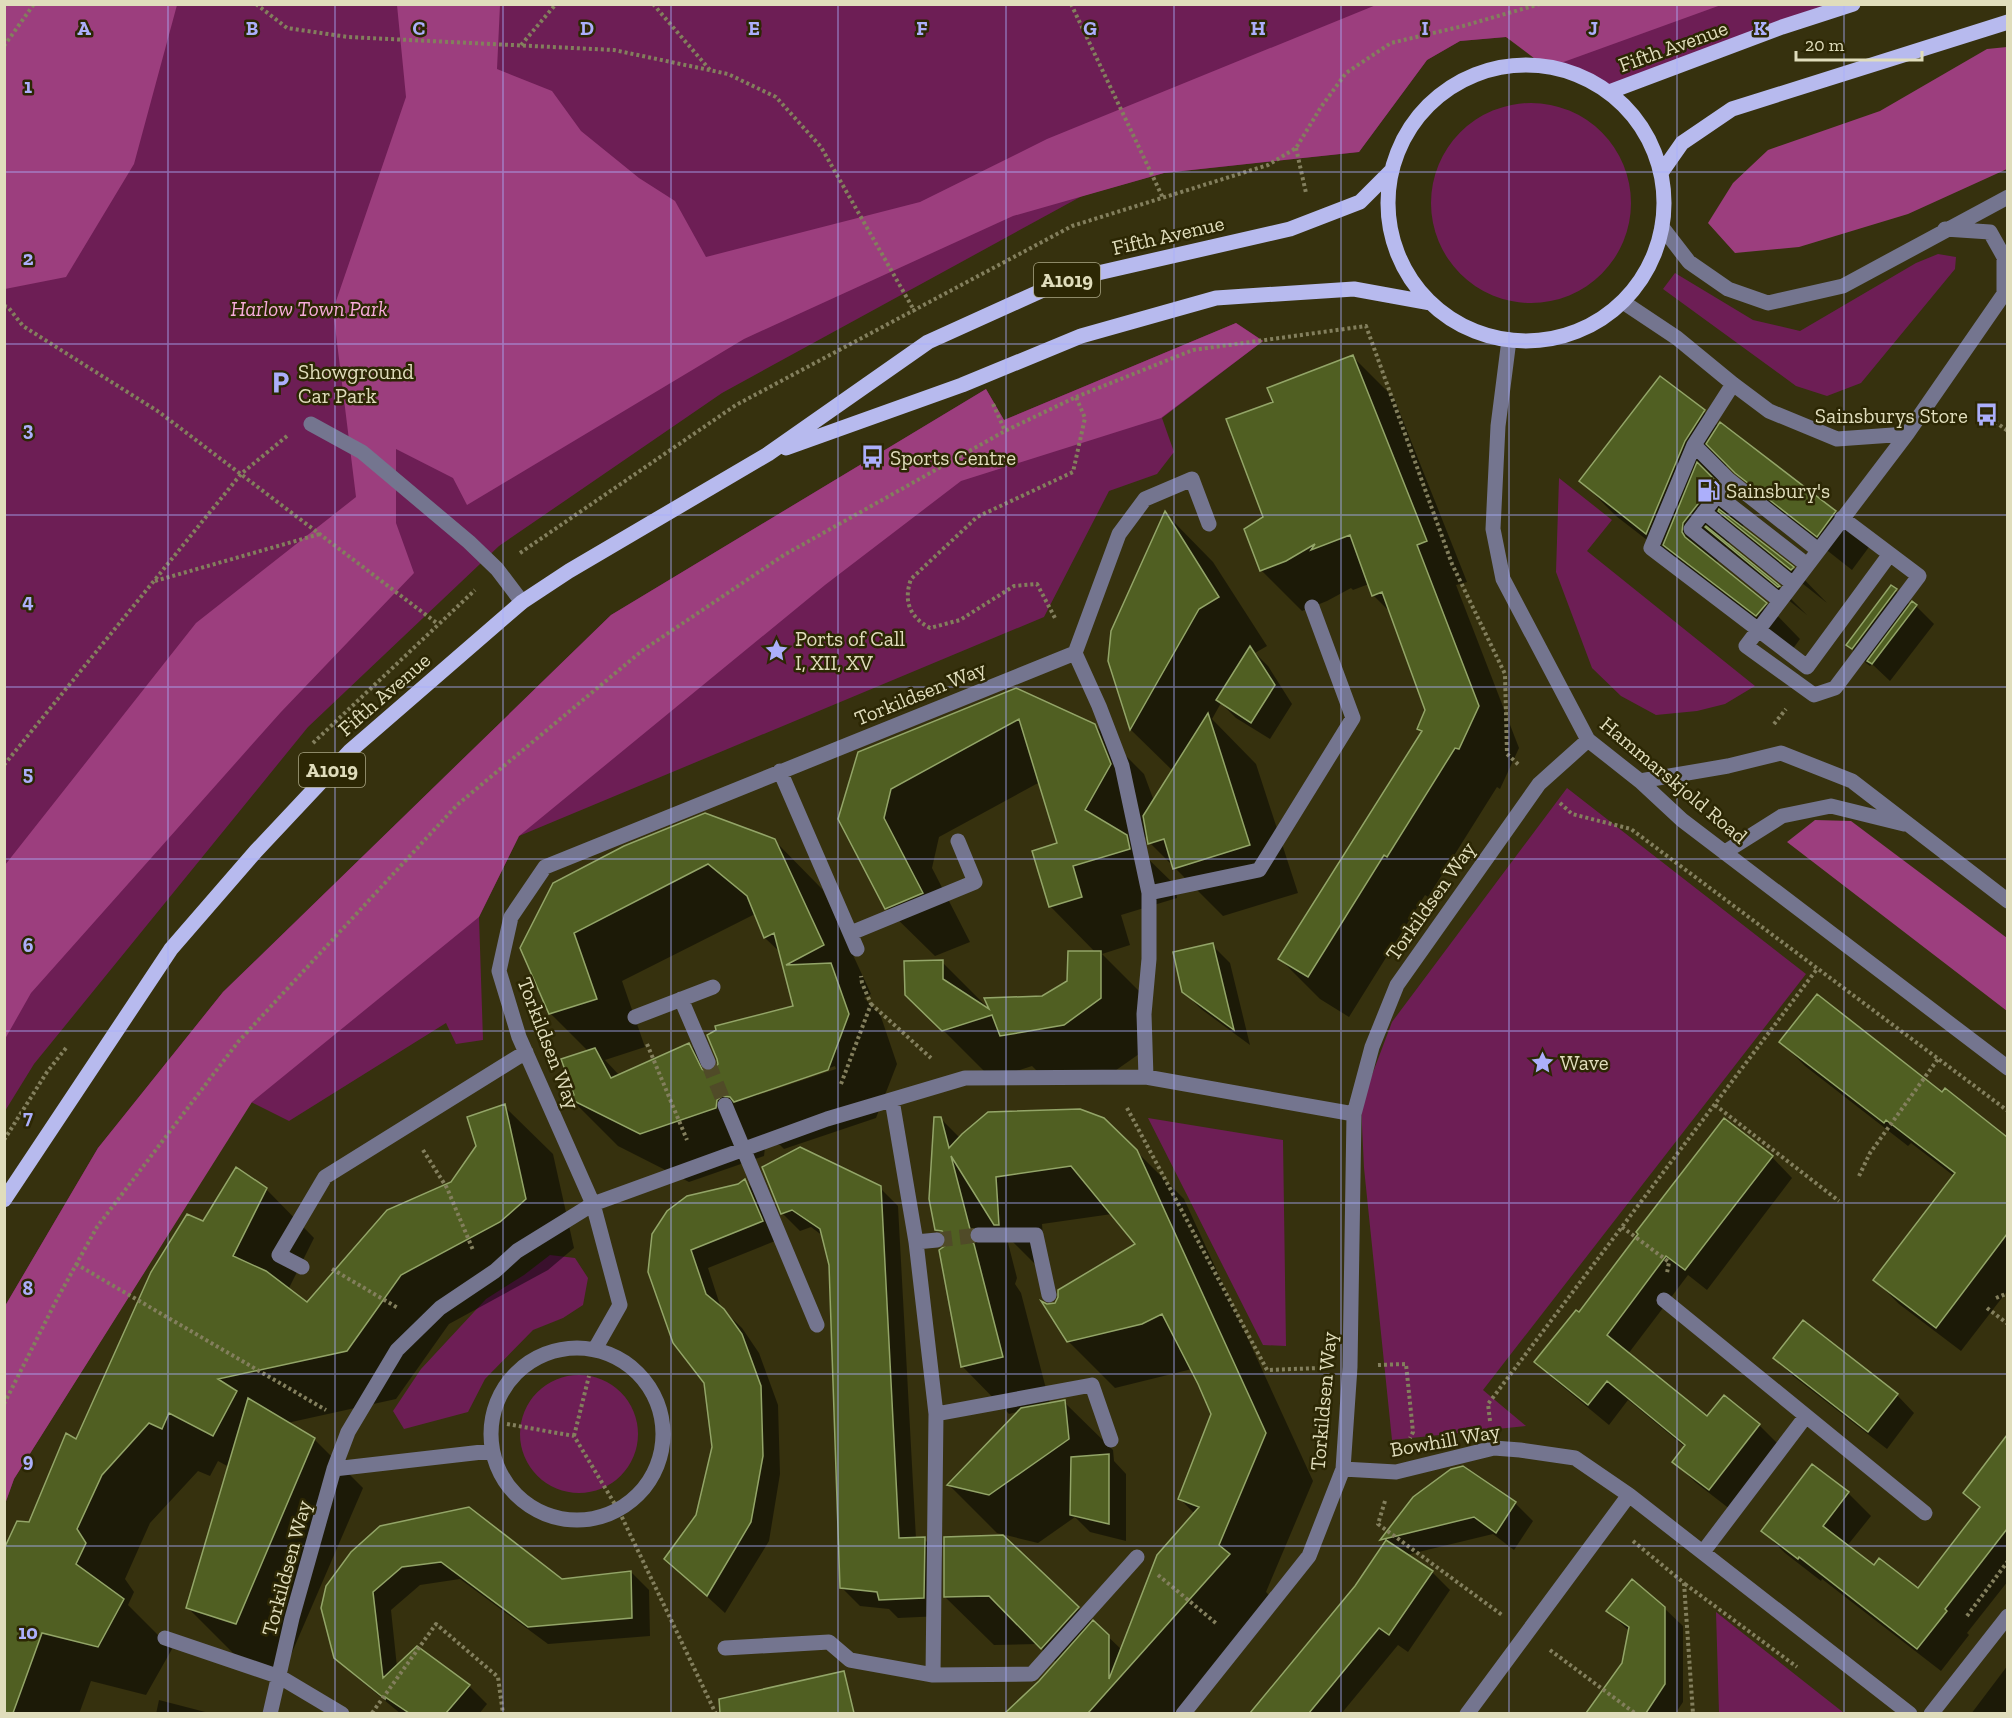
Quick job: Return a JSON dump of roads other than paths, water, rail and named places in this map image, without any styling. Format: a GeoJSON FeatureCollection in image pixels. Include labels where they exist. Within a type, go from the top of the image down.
{"type":"FeatureCollection","features":[{"type":"Feature","properties":{"kind":"main road","name":"Fifth Avenue"},"geometry":{"type":"LineString","coordinates":[[1609,92],[1782,27],[1853,4]]}},
{"type":"Feature","properties":{"kind":"main road"},"geometry":{"type":"LineString","coordinates":[[1661,173],[1682,143],[1732,108],[2007,22]]}},
{"type":"Feature","properties":{"kind":"main road"},"geometry":{"type":"LineString","coordinates":[[1524,64],[1569,71],[1609,92],[1633,115],[1650,142],[1661,173],[1664,200],[1662,227],[1648,268],[1623,302],[1600,320],[1575,333],[1542,340],[1509,340],[1467,328],[1431,303],[1408,275],[1394,242],[1388,207],[1391,171],[1409,128],[1439,94],[1479,73],[1524,64]]}},
{"type":"Feature","properties":{"kind":"main road","name":"Fifth Avenue"},"geometry":{"type":"LineString","coordinates":[[4,1200],[171,949],[248,860],[350,751],[522,602],[569,571],[768,454],[927,342],[1063,281],[1290,229],[1360,202],[1391,171]]}},
{"type":"Feature","properties":{"kind":"main road","name":"Fifth Avenue"},"geometry":{"type":"LineString","coordinates":[[768,454],[962,385],[1081,336],[1216,297],[1354,290],[1431,303]]}},
{"type":"Feature","properties":{"kind":"street"},"geometry":{"type":"LineString","coordinates":[[1662,227],[1689,262],[1728,290],[1768,303],[1843,286],[2007,197]]}},
{"type":"Feature","properties":{"kind":"street"},"geometry":{"type":"LineString","coordinates":[[1842,518],[1919,576],[1834,688],[1814,695],[1746,646],[1842,518],[1907,435],[2006,291],[2004,257],[1990,232],[1945,229]]}},
{"type":"Feature","properties":{"kind":"street"},"geometry":{"type":"LineString","coordinates":[[1623,302],[1677,338],[1732,384],[1769,411],[1837,439],[1907,435]]}},
{"type":"Feature","properties":{"kind":"street","name":"Hammarskjold Road"},"geometry":{"type":"LineString","coordinates":[[1509,340],[1498,426],[1493,529],[1503,579],[1588,740],[1640,781],[1682,820],[2007,1068]]}},
{"type":"Feature","properties":{"kind":"street"},"geometry":{"type":"LineString","coordinates":[[1732,384],[1694,445],[1651,548],[1808,667],[1890,554]]}},
{"type":"Feature","properties":{"kind":"street"},"geometry":{"type":"LineString","coordinates":[[311,424],[362,452],[469,542],[496,569],[522,602]]}},
{"type":"Feature","properties":{"kind":"street"},"geometry":{"type":"LineString","coordinates":[[1694,445],[1729,480],[1818,550]]}},
{"type":"Feature","properties":{"kind":"street"},"geometry":{"type":"LineString","coordinates":[[1146,1077],[1144,1014],[1149,958],[1149,892],[1122,766],[1100,706],[1075,653],[1119,534],[1145,499],[1192,479],[1209,524]]}},
{"type":"Feature","properties":{"kind":"street"},"geometry":{"type":"LineString","coordinates":[[1729,480],[1691,529],[1780,602]]}},
{"type":"Feature","properties":{"kind":"street"},"geometry":{"type":"LineString","coordinates":[[1717,495],[1807,565]]}},
{"type":"Feature","properties":{"kind":"street"},"geometry":{"type":"LineString","coordinates":[[1704,512],[1793,584]]}},
{"type":"Feature","properties":{"kind":"street"},"geometry":{"type":"LineString","coordinates":[[1149,892],[1259,870],[1353,718],[1312,607]]}},
{"type":"Feature","properties":{"kind":"street","name":"Torkildsen Way"},"geometry":{"type":"LineString","coordinates":[[595,1349],[620,1305],[593,1204],[526,1052],[499,971],[511,917],[545,867],[1075,653]]}},
{"type":"Feature","properties":{"kind":"street","name":"Torkildsen Way"},"geometry":{"type":"LineString","coordinates":[[1183,1713],[1309,1556],[1342,1469],[1350,1366],[1354,1114],[1372,1047],[1397,985],[1539,784],[1588,740]]}},
{"type":"Feature","properties":{"kind":"street"},"geometry":{"type":"LineString","coordinates":[[1640,781],[1728,766],[1781,753],[1852,781],[2007,901]]}},
{"type":"Feature","properties":{"kind":"street"},"geometry":{"type":"LineString","coordinates":[[780,771],[857,949]]}},
{"type":"Feature","properties":{"kind":"street"},"geometry":{"type":"LineString","coordinates":[[1725,852],[1782,816],[1831,806],[1913,827]]}},
{"type":"Feature","properties":{"kind":"street"},"geometry":{"type":"LineString","coordinates":[[850,933],[975,882],[958,841]]}},
{"type":"Feature","properties":{"kind":"street"},"geometry":{"type":"LineString","coordinates":[[635,1017],[712,987]]}},
{"type":"Feature","properties":{"kind":"street"},"geometry":{"type":"LineString","coordinates":[[681,999],[708,1062]]}},
{"type":"Feature","properties":{"kind":"street"},"geometry":{"type":"LineString","coordinates":[[302,1267],[279,1255],[325,1177],[526,1052]]}},
{"type":"Feature","properties":{"kind":"street","name":"Torkildsen Way"},"geometry":{"type":"LineString","coordinates":[[270,1713],[292,1618],[334,1469],[352,1425],[397,1350],[440,1308],[484,1279],[517,1251],[593,1204],[827,1119],[965,1078],[1146,1077],[1354,1114]]}},
{"type":"Feature","properties":{"kind":"street"},"geometry":{"type":"LineString","coordinates":[[892,1100],[916,1242],[936,1414],[933,1675]]}},
{"type":"Feature","properties":{"kind":"street"},"geometry":{"type":"LineString","coordinates":[[725,1105],[817,1325]]}},
{"type":"Feature","properties":{"kind":"street"},"geometry":{"type":"LineString","coordinates":[[978,1235],[1036,1235],[1049,1295]]}},
{"type":"Feature","properties":{"kind":"street"},"geometry":{"type":"LineString","coordinates":[[916,1242],[937,1240]]}},
{"type":"Feature","properties":{"kind":"street"},"geometry":{"type":"LineString","coordinates":[[1664,1300],[1925,1513]]}},
{"type":"Feature","properties":{"kind":"street"},"geometry":{"type":"LineString","coordinates":[[571,1348],[595,1349],[623,1361],[645,1381],[659,1407],[664,1437],[658,1466],[642,1492],[619,1511],[593,1520],[566,1521],[540,1513],[517,1498],[500,1477],[491,1451],[491,1421],[497,1399],[510,1379],[527,1363],[548,1352],[571,1348]]}},
{"type":"Feature","properties":{"kind":"street"},"geometry":{"type":"LineString","coordinates":[[936,1414],[1092,1385],[1111,1440]]}},
{"type":"Feature","properties":{"kind":"street"},"geometry":{"type":"LineString","coordinates":[[1703,1552],[1806,1416]]}},
{"type":"Feature","properties":{"kind":"street","name":"Bowhill Way"},"geometry":{"type":"LineString","coordinates":[[1342,1469],[1395,1472],[1494,1448],[1575,1458],[1629,1495],[1911,1713]]}},
{"type":"Feature","properties":{"kind":"street"},"geometry":{"type":"LineString","coordinates":[[334,1469],[491,1451]]}},
{"type":"Feature","properties":{"kind":"street"},"geometry":{"type":"LineString","coordinates":[[1467,1713],[1629,1495]]}},
{"type":"Feature","properties":{"kind":"street"},"geometry":{"type":"LineString","coordinates":[[725,1648],[829,1642],[850,1660],[933,1675],[1032,1674],[1137,1557]]}},
{"type":"Feature","properties":{"kind":"street"},"geometry":{"type":"LineString","coordinates":[[1931,1713],[2007,1616]]}},
{"type":"Feature","properties":{"kind":"street"},"geometry":{"type":"LineString","coordinates":[[165,1638],[280,1677],[342,1713]]}},
{"type":"Feature","properties":{"kind":"tunnel"},"geometry":{"type":"LineString","coordinates":[[708,1062],[725,1105]]}},
{"type":"Feature","properties":{"kind":"tunnel"},"geometry":{"type":"LineString","coordinates":[[937,1240],[978,1235]]}},
{"type":"Feature","properties":{"kind":"place","name":"Showground Car Park"},"geometry":{"type":"Point","coordinates":[280,383]}},
{"type":"Feature","properties":{"kind":"place","name":"Sainsburys Store"},"geometry":{"type":"Point","coordinates":[1986,415]}},
{"type":"Feature","properties":{"kind":"place","name":"Sports Centre"},"geometry":{"type":"Point","coordinates":[872,457]}},
{"type":"Feature","properties":{"kind":"place","name":"Sainsbury's"},"geometry":{"type":"Point","coordinates":[1708,490]}},
{"type":"Feature","properties":{"kind":"place","name":"Ports of Call I, XII, XV"},"geometry":{"type":"Point","coordinates":[777,650]}},
{"type":"Feature","properties":{"kind":"place","name":"Wave"},"geometry":{"type":"Point","coordinates":[1542,1062]}},
{"type":"Feature","properties":{"kind":"park label","name":"Harlow Town Park"},"geometry":{"type":"Point","coordinates":[309,308]}}]}
